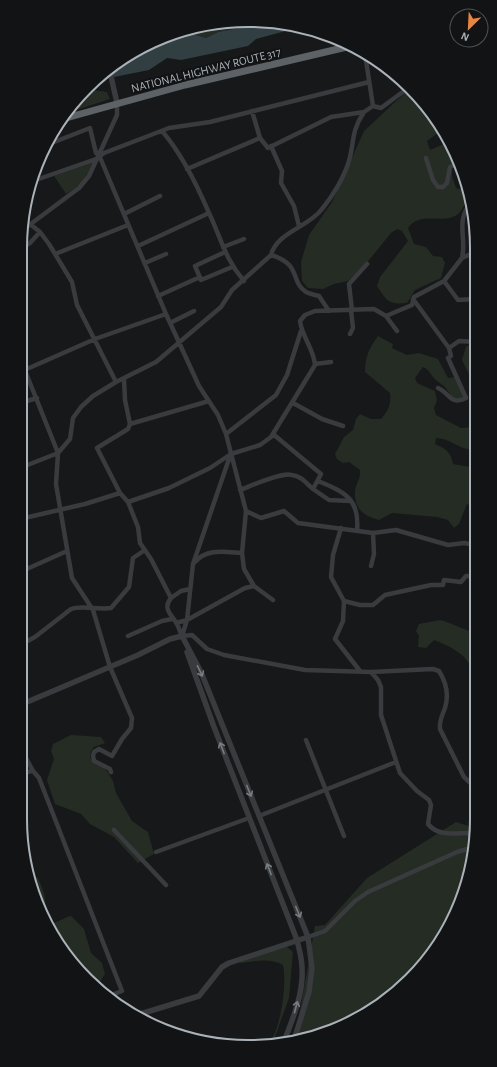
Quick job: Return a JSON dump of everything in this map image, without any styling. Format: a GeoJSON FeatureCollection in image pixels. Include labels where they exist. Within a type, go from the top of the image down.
{"type":"FeatureCollection","features":[{"type":"Feature","properties":{"kind":"highway","name":"NATIONAL HIGHWAY ROUTE 317"},"geometry":{"type":"LineString","coordinates":[[71,116],[117,102],[342,48]]}},
{"type":"Feature","properties":{"kind":"street"},"geometry":{"type":"LineString","coordinates":[[366,61],[373,106]]}},
{"type":"Feature","properties":{"kind":"street"},"geometry":{"type":"LineString","coordinates":[[111,75],[117,102],[117,115],[94,167],[83,184],[30,224],[40,232],[72,282],[77,305],[116,382]]}},
{"type":"Feature","properties":{"kind":"street"},"geometry":{"type":"LineString","coordinates":[[38,179],[96,159],[99,155],[169,128],[210,122],[369,82]]}},
{"type":"Feature","properties":{"kind":"street"},"geometry":{"type":"LineString","coordinates":[[252,111],[260,138],[268,148],[331,117],[364,112],[373,106],[381,108],[404,91]]}},
{"type":"Feature","properties":{"kind":"street"},"geometry":{"type":"LineString","coordinates":[[27,465],[58,453],[70,439],[73,418],[81,407],[93,396],[116,382],[156,362],[221,307],[232,290],[244,281],[271,255],[278,243],[300,226],[317,216],[337,186],[348,164],[355,127],[364,112]]}},
{"type":"Feature","properties":{"kind":"street"},"geometry":{"type":"LineString","coordinates":[[55,142],[90,128],[96,153],[99,155],[158,296],[199,386],[218,415],[226,434],[246,511],[242,553],[244,569],[254,586],[273,600]]}},
{"type":"Feature","properties":{"kind":"street"},"geometry":{"type":"LineString","coordinates":[[162,131],[170,140],[187,169],[209,213],[232,267],[244,281]]}},
{"type":"Feature","properties":{"kind":"street"},"geometry":{"type":"LineString","coordinates":[[187,169],[260,138]]}},
{"type":"Feature","properties":{"kind":"street"},"geometry":{"type":"LineString","coordinates":[[271,146],[282,171],[281,183],[294,206],[300,226]]}},
{"type":"Feature","properties":{"kind":"street"},"geometry":{"type":"LineString","coordinates":[[426,158],[438,187],[443,187],[447,183],[450,167],[454,166]]}},
{"type":"Feature","properties":{"kind":"street"},"geometry":{"type":"LineString","coordinates":[[124,214],[160,196]]}},
{"type":"Feature","properties":{"kind":"street"},"geometry":{"type":"LineString","coordinates":[[386,316],[412,305],[413,299],[422,292],[444,280],[462,258],[464,250],[461,228],[466,207]]}},
{"type":"Feature","properties":{"kind":"street"},"geometry":{"type":"LineString","coordinates":[[138,246],[209,213]]}},
{"type":"Feature","properties":{"kind":"street"},"geometry":{"type":"LineString","coordinates":[[55,254],[128,224]]}},
{"type":"Feature","properties":{"kind":"street"},"geometry":{"type":"LineString","coordinates":[[27,245],[40,232]]}},
{"type":"Feature","properties":{"kind":"street"},"geometry":{"type":"LineString","coordinates":[[232,267],[202,280],[195,266],[244,239]]}},
{"type":"Feature","properties":{"kind":"street"},"geometry":{"type":"LineString","coordinates":[[145,263],[166,254]]}},
{"type":"Feature","properties":{"kind":"street"},"geometry":{"type":"LineString","coordinates":[[462,258],[470,254]]}},
{"type":"Feature","properties":{"kind":"street"},"geometry":{"type":"LineString","coordinates":[[271,255],[289,264],[295,271],[302,288],[307,293],[319,296],[329,311]]}},
{"type":"Feature","properties":{"kind":"street"},"geometry":{"type":"LineString","coordinates":[[350,334],[352,328],[352,310],[349,284],[367,264]]}},
{"type":"Feature","properties":{"kind":"street"},"geometry":{"type":"LineString","coordinates":[[158,296],[200,277]]}},
{"type":"Feature","properties":{"kind":"street"},"geometry":{"type":"LineString","coordinates":[[444,280],[458,300],[470,299]]}},
{"type":"Feature","properties":{"kind":"street"},"geometry":{"type":"LineString","coordinates":[[413,299],[448,348],[451,356],[448,358],[466,398],[460,401],[454,400],[438,388]]}},
{"type":"Feature","properties":{"kind":"street"},"geometry":{"type":"LineString","coordinates":[[128,502],[169,488],[210,468],[230,454],[260,445],[272,434],[315,364],[315,358],[301,331],[300,321],[305,315],[315,311],[374,309],[386,316],[397,330]]}},
{"type":"Feature","properties":{"kind":"street"},"geometry":{"type":"LineString","coordinates":[[170,323],[194,311]]}},
{"type":"Feature","properties":{"kind":"street"},"geometry":{"type":"LineString","coordinates":[[27,369],[95,339],[166,314]]}},
{"type":"Feature","properties":{"kind":"street"},"geometry":{"type":"LineString","coordinates":[[226,434],[276,394],[287,375],[301,331]]}},
{"type":"Feature","properties":{"kind":"street"},"geometry":{"type":"LineString","coordinates":[[448,348],[459,341],[470,342]]}},
{"type":"Feature","properties":{"kind":"street"},"geometry":{"type":"LineString","coordinates":[[315,364],[331,362]]}},
{"type":"Feature","properties":{"kind":"street"},"geometry":{"type":"LineString","coordinates":[[124,379],[125,400],[130,424],[128,429],[97,448],[120,492],[128,502],[138,527],[140,543],[151,559],[171,598]]}},
{"type":"Feature","properties":{"kind":"street"},"geometry":{"type":"LineString","coordinates":[[27,380],[37,398],[48,432],[58,453],[56,484],[72,578],[93,610],[110,667],[132,718],[131,728],[122,739],[112,756],[99,749],[94,752],[94,761],[110,769],[112,772]]}},
{"type":"Feature","properties":{"kind":"street"},"geometry":{"type":"LineString","coordinates":[[27,401],[37,398]]}},
{"type":"Feature","properties":{"kind":"street"},"geometry":{"type":"LineString","coordinates":[[130,424],[209,401]]}},
{"type":"Feature","properties":{"kind":"street"},"geometry":{"type":"LineString","coordinates":[[293,402],[322,419],[343,426]]}},
{"type":"Feature","properties":{"kind":"street"},"geometry":{"type":"LineString","coordinates":[[272,434],[321,474],[313,489]]}},
{"type":"Feature","properties":{"kind":"street"},"geometry":{"type":"LineString","coordinates":[[230,454],[193,565],[187,620],[182,636],[201,672],[308,937],[312,968],[309,992],[296,1035]]}},
{"type":"Feature","properties":{"kind":"street"},"geometry":{"type":"LineString","coordinates":[[240,490],[261,481],[290,474],[300,478],[329,500],[350,500]]}},
{"type":"Feature","properties":{"kind":"street"},"geometry":{"type":"LineString","coordinates":[[318,481],[338,489],[348,496],[358,518],[357,532]]}},
{"type":"Feature","properties":{"kind":"street"},"geometry":{"type":"LineString","coordinates":[[27,517],[85,504],[120,492]]}},
{"type":"Feature","properties":{"kind":"street"},"geometry":{"type":"LineString","coordinates":[[246,511],[261,518],[284,511],[298,523],[341,528],[357,532],[373,533],[396,530],[448,545],[464,543],[470,544]]}},
{"type":"Feature","properties":{"kind":"street"},"geometry":{"type":"LineString","coordinates":[[341,528],[333,555],[331,577],[344,601],[343,621],[336,639],[360,671]]}},
{"type":"Feature","properties":{"kind":"street"},"geometry":{"type":"LineString","coordinates":[[371,566],[374,554],[373,533]]}},
{"type":"Feature","properties":{"kind":"street"},"geometry":{"type":"LineString","coordinates":[[27,641],[35,637],[70,609],[76,607],[93,610],[111,608],[129,587],[133,558],[144,550]]}},
{"type":"Feature","properties":{"kind":"street"},"geometry":{"type":"LineString","coordinates":[[27,569],[67,551]]}},
{"type":"Feature","properties":{"kind":"street"},"geometry":{"type":"LineString","coordinates":[[193,565],[201,556],[208,553],[242,553]]}},
{"type":"Feature","properties":{"kind":"street"},"geometry":{"type":"LineString","coordinates":[[344,601],[360,605],[373,605],[385,595],[443,585],[444,580],[461,582],[466,576],[470,576]]}},
{"type":"Feature","properties":{"kind":"street"},"geometry":{"type":"LineString","coordinates":[[176,622],[187,620],[245,588],[254,586]]}},
{"type":"Feature","properties":{"kind":"street"},"geometry":{"type":"LineString","coordinates":[[190,589],[181,591],[171,598],[168,602],[167,610],[172,619],[176,622],[182,636],[214,727],[297,940],[303,969],[300,990],[286,1037]]}},
{"type":"Feature","properties":{"kind":"street"},"geometry":{"type":"LineString","coordinates":[[128,636],[162,621],[172,619]]}},
{"type":"Feature","properties":{"kind":"street"},"geometry":{"type":"LineString","coordinates":[[27,702],[110,667],[170,639],[192,634],[207,649],[224,655],[305,670],[370,672],[433,669],[439,671],[447,689],[446,706],[439,723],[440,729],[464,777],[470,782]]}},
{"type":"Feature","properties":{"kind":"street"},"geometry":{"type":"LineString","coordinates":[[370,672],[378,680],[381,687],[381,715],[400,773],[417,792],[429,800],[432,805],[428,824],[433,831],[440,834],[470,833]]}},
{"type":"Feature","properties":{"kind":"street"},"geometry":{"type":"LineString","coordinates":[[306,740],[344,836]]}},
{"type":"Feature","properties":{"kind":"street"},"geometry":{"type":"LineString","coordinates":[[27,759],[33,771],[39,778],[122,991],[114,994]]}},
{"type":"Feature","properties":{"kind":"street"},"geometry":{"type":"LineString","coordinates":[[259,816],[396,762]]}},
{"type":"Feature","properties":{"kind":"street"},"geometry":{"type":"LineString","coordinates":[[27,771],[33,771]]}},
{"type":"Feature","properties":{"kind":"street"},"geometry":{"type":"LineString","coordinates":[[156,852],[249,818]]}},
{"type":"Feature","properties":{"kind":"street"},"geometry":{"type":"LineString","coordinates":[[114,830],[166,885]]}},
{"type":"Feature","properties":{"kind":"street"},"geometry":{"type":"LineString","coordinates":[[144,1013],[199,996],[224,966],[325,931],[355,901],[368,892],[457,852],[468,849]]}},
{"type":"Feature","properties":{"kind":"shaded area"},"geometry":{"type":"Polygon","coordinates":[[[244,27],[218,32],[206,38],[194,34],[205,31],[244,27]]]}},
{"type":"Feature","properties":{"kind":"shaded area"},"geometry":{"type":"Polygon","coordinates":[[[244,27],[263,27],[288,30],[256,39],[248,46],[181,60],[167,58],[149,70],[114,77],[113,74],[125,64],[151,50],[177,39],[194,34],[206,38],[218,32],[244,27]]]}},
{"type":"Feature","properties":{"kind":"shaded area"},"geometry":{"type":"Polygon","coordinates":[[[94,90],[107,92],[110,99],[76,110],[94,90]]]}},
{"type":"Feature","properties":{"kind":"shaded area"},"geometry":{"type":"Polygon","coordinates":[[[405,92],[433,125],[437,133],[427,141],[430,150],[443,144],[452,162],[452,176],[456,188],[462,190],[466,203],[461,211],[455,216],[441,219],[420,220],[413,222],[408,228],[414,244],[426,247],[433,256],[442,257],[445,263],[441,278],[415,290],[407,303],[396,303],[389,301],[377,286],[380,277],[408,241],[402,231],[397,229],[391,233],[365,265],[348,281],[334,284],[323,289],[308,288],[302,281],[301,262],[309,235],[332,202],[364,131],[405,92]]]}},
{"type":"Feature","properties":{"kind":"shaded area"},"geometry":{"type":"Polygon","coordinates":[[[95,160],[84,180],[66,194],[54,176],[95,160]]]}},
{"type":"Feature","properties":{"kind":"shaded area"},"geometry":{"type":"Polygon","coordinates":[[[378,336],[393,344],[392,348],[407,355],[419,353],[438,359],[448,378],[456,377],[465,397],[457,400],[454,399],[444,386],[423,367],[415,378],[417,383],[435,391],[437,400],[434,408],[436,415],[461,428],[470,427],[470,449],[466,449],[446,440],[436,438],[435,444],[447,451],[453,464],[470,467],[470,505],[467,504],[459,524],[454,528],[448,520],[437,517],[392,513],[379,520],[365,514],[356,503],[355,491],[360,476],[360,470],[349,462],[343,463],[337,459],[335,454],[344,437],[353,430],[356,419],[360,414],[371,419],[381,419],[389,407],[390,393],[365,372],[368,353],[378,336]]]}},
{"type":"Feature","properties":{"kind":"shaded area"},"geometry":{"type":"Polygon","coordinates":[[[470,345],[470,379],[462,360],[466,347],[470,345]]]}},
{"type":"Feature","properties":{"kind":"shaded area"},"geometry":{"type":"Polygon","coordinates":[[[440,620],[470,631],[470,665],[461,654],[434,640],[426,648],[418,647],[419,636],[416,631],[419,624],[440,620]]]}},
{"type":"Feature","properties":{"kind":"shaded area"},"geometry":{"type":"Polygon","coordinates":[[[71,735],[101,737],[105,743],[94,747],[91,751],[90,758],[107,771],[113,781],[116,793],[132,821],[148,832],[154,854],[138,863],[114,837],[90,824],[81,814],[55,804],[47,780],[54,759],[51,751],[53,744],[71,735]]]}},
{"type":"Feature","properties":{"kind":"shaded area"},"geometry":{"type":"Polygon","coordinates":[[[456,822],[470,826],[466,862],[453,903],[433,942],[415,965],[395,985],[372,1003],[333,1023],[296,1035],[315,926],[325,925],[367,878],[456,822]]]}},
{"type":"Feature","properties":{"kind":"shaded area"},"geometry":{"type":"Polygon","coordinates":[[[35,877],[38,878],[43,890],[44,904],[35,877]]]}},
{"type":"Feature","properties":{"kind":"shaded area"},"geometry":{"type":"Polygon","coordinates":[[[71,916],[84,929],[91,953],[102,963],[105,974],[100,983],[82,965],[64,942],[53,922],[71,916]]]}},
{"type":"Feature","properties":{"kind":"shaded area"},"geometry":{"type":"Polygon","coordinates":[[[286,946],[293,952],[289,998],[274,1038],[273,1039],[280,1018],[282,1006],[284,984],[283,965],[273,961],[241,963],[238,961],[286,946]]]}}]}
